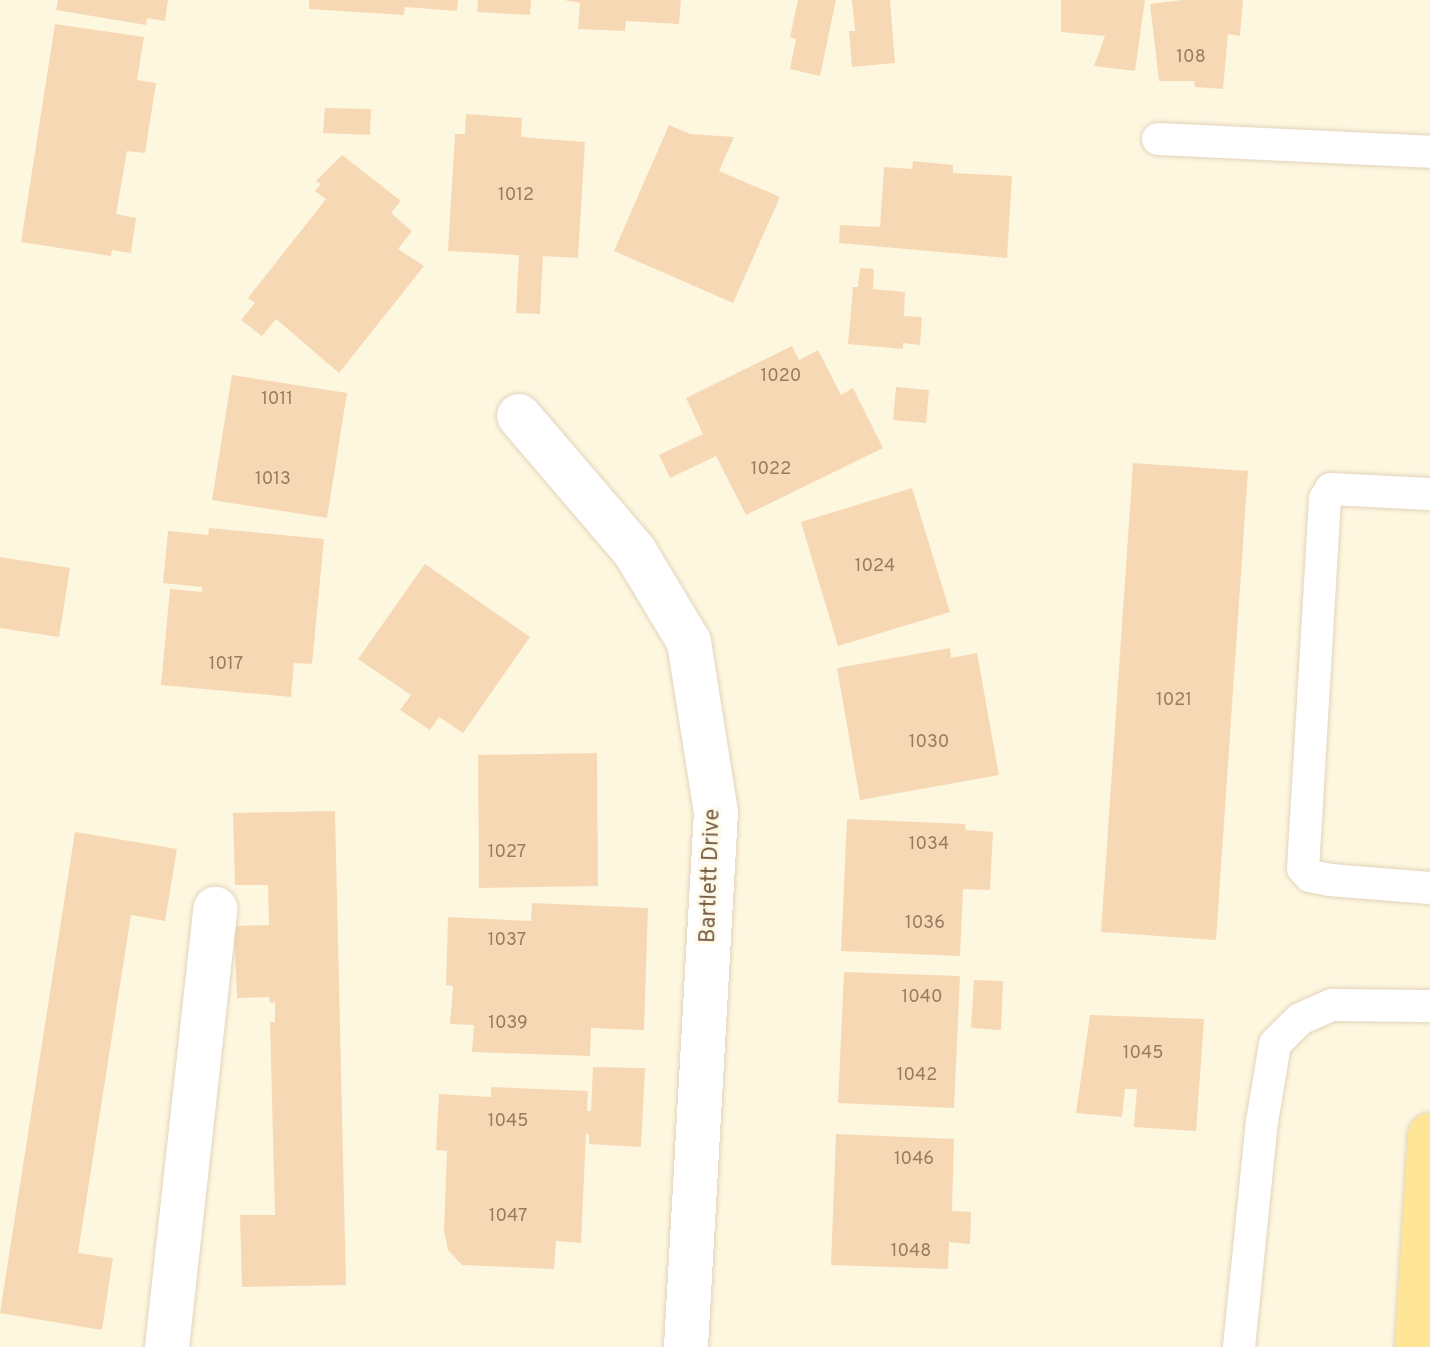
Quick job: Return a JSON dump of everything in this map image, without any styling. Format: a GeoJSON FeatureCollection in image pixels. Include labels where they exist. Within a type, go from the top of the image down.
{"type":"FeatureCollection","features":[{"type":"Feature","properties":{"kind":"main road"},"geometry":{"type":"LineString","coordinates":[[1417,1347],[1430,1135]]}},
{"type":"Feature","properties":{"kind":"street","name":"Bartlett Drive"},"geometry":{"type":"LineString","coordinates":[[519,416],[635,552],[689,642],[716,812],[686,1347]]}},
{"type":"Feature","properties":{"kind":"street"},"geometry":{"type":"LineString","coordinates":[[167,1347],[215,909]]}},
{"type":"Feature","properties":{"kind":"lane"},"geometry":{"type":"LineString","coordinates":[[1158,139],[1430,152]]}},
{"type":"Feature","properties":{"kind":"lane"},"geometry":{"type":"LineString","coordinates":[[1430,494],[1331,489],[1325,499],[1303,868],[1310,876],[1330,880],[1430,888]]}},
{"type":"Feature","properties":{"kind":"lane"},"geometry":{"type":"LineString","coordinates":[[1239,1347],[1262,1122],[1275,1044],[1300,1019],[1332,1005],[1430,1006]]}},
{"type":"Feature","properties":{"kind":"building"},"geometry":{"type":"Polygon","coordinates":[[[58,0],[168,0],[165,21],[147,18],[146,25],[56,10],[58,0]]]}},
{"type":"Feature","properties":{"kind":"building"},"geometry":{"type":"Polygon","coordinates":[[[309,0],[458,0],[457,11],[405,7],[404,15],[309,9],[309,0]]]}},
{"type":"Feature","properties":{"kind":"building"},"geometry":{"type":"Polygon","coordinates":[[[478,0],[531,0],[530,15],[477,12],[478,0]]]}},
{"type":"Feature","properties":{"kind":"building"},"geometry":{"type":"Polygon","coordinates":[[[564,0],[681,0],[679,24],[626,21],[625,31],[578,29],[580,3],[564,0]]]}},
{"type":"Feature","properties":{"kind":"building"},"geometry":{"type":"Polygon","coordinates":[[[798,0],[836,0],[820,76],[790,69],[796,39],[790,37],[798,0]]]}},
{"type":"Feature","properties":{"kind":"building"},"geometry":{"type":"Polygon","coordinates":[[[852,0],[890,0],[895,63],[852,67],[849,31],[855,31],[852,0]]]}},
{"type":"Feature","properties":{"kind":"building"},"geometry":{"type":"Polygon","coordinates":[[[1061,0],[1145,0],[1135,71],[1094,66],[1105,36],[1061,32],[1061,0]]]}},
{"type":"Feature","properties":{"kind":"building"},"geometry":{"type":"Polygon","coordinates":[[[1182,0],[1243,0],[1240,36],[1228,34],[1223,89],[1195,87],[1194,81],[1159,81],[1150,4],[1182,0]]]}},
{"type":"Feature","properties":{"kind":"building"},"geometry":{"type":"Polygon","coordinates":[[[55,24],[144,37],[137,80],[156,83],[145,153],[127,151],[116,214],[136,218],[131,253],[112,250],[111,256],[21,242],[55,24]]]}},
{"type":"Feature","properties":{"kind":"building"},"geometry":{"type":"Polygon","coordinates":[[[325,108],[371,109],[370,135],[323,133],[325,108]]]}},
{"type":"Feature","properties":{"kind":"building"},"geometry":{"type":"Polygon","coordinates":[[[466,114],[522,118],[521,137],[585,142],[578,258],[543,256],[540,314],[516,313],[519,255],[448,251],[455,134],[465,134],[466,114]]]}},
{"type":"Feature","properties":{"kind":"building"},"geometry":{"type":"Polygon","coordinates":[[[669,125],[690,134],[734,137],[719,171],[780,197],[733,303],[614,251],[669,125]]]}},
{"type":"Feature","properties":{"kind":"building"},"geometry":{"type":"Polygon","coordinates":[[[342,155],[401,201],[391,213],[412,231],[398,249],[424,266],[339,373],[276,319],[262,336],[241,320],[255,303],[248,298],[326,199],[315,191],[321,184],[316,181],[342,155]]]}},
{"type":"Feature","properties":{"kind":"building"},"geometry":{"type":"Polygon","coordinates":[[[913,161],[953,165],[953,173],[1012,176],[1007,258],[839,243],[840,225],[880,227],[884,167],[912,169],[913,161]]]}},
{"type":"Feature","properties":{"kind":"building"},"geometry":{"type":"Polygon","coordinates":[[[860,268],[874,269],[873,289],[905,292],[904,316],[922,317],[920,345],[903,343],[903,349],[848,344],[853,287],[858,287],[860,268]]]}},
{"type":"Feature","properties":{"kind":"building"},"geometry":{"type":"Polygon","coordinates":[[[792,346],[799,360],[818,350],[841,395],[853,388],[883,448],[746,515],[716,456],[670,478],[659,455],[703,434],[686,398],[792,346]]]}},
{"type":"Feature","properties":{"kind":"building"},"geometry":{"type":"Polygon","coordinates":[[[232,375],[347,393],[327,518],[212,500],[232,375]]]}},
{"type":"Feature","properties":{"kind":"building"},"geometry":{"type":"Polygon","coordinates":[[[896,387],[929,390],[926,423],[893,420],[896,387]]]}},
{"type":"Feature","properties":{"kind":"building"},"geometry":{"type":"Polygon","coordinates":[[[1133,463],[1248,471],[1216,940],[1101,932],[1133,463]]]}},
{"type":"Feature","properties":{"kind":"building"},"geometry":{"type":"Polygon","coordinates":[[[912,488],[950,612],[838,646],[801,522],[912,488]]]}},
{"type":"Feature","properties":{"kind":"building"},"geometry":{"type":"Polygon","coordinates":[[[209,528],[324,539],[312,664],[294,663],[291,697],[161,685],[170,589],[202,592],[202,587],[163,583],[168,531],[208,535],[209,528]]]}},
{"type":"Feature","properties":{"kind":"building"},"geometry":{"type":"Polygon","coordinates":[[[0,557],[70,568],[59,637],[0,628],[0,557]]]}},
{"type":"Feature","properties":{"kind":"building"},"geometry":{"type":"Polygon","coordinates":[[[425,564],[530,637],[463,733],[439,717],[430,730],[400,710],[411,695],[358,659],[425,564]]]}},
{"type":"Feature","properties":{"kind":"building"},"geometry":{"type":"Polygon","coordinates":[[[950,648],[951,658],[977,653],[999,775],[860,800],[837,668],[950,648]]]}},
{"type":"Feature","properties":{"kind":"building"},"geometry":{"type":"Polygon","coordinates":[[[597,753],[598,886],[479,888],[478,755],[597,753]]]}},
{"type":"Feature","properties":{"kind":"building"},"geometry":{"type":"Polygon","coordinates":[[[335,811],[346,1285],[242,1287],[240,1215],[275,1215],[270,1022],[275,1022],[275,1002],[270,1003],[269,997],[237,998],[234,926],[269,925],[268,885],[235,885],[233,813],[335,811]]]}},
{"type":"Feature","properties":{"kind":"building"},"geometry":{"type":"Polygon","coordinates":[[[847,819],[965,824],[966,830],[993,832],[990,890],[963,889],[960,956],[841,951],[847,819]]]}},
{"type":"Feature","properties":{"kind":"building"},"geometry":{"type":"Polygon","coordinates":[[[75,832],[177,849],[165,921],[131,915],[78,1253],[113,1258],[102,1330],[0,1313],[75,832]]]}},
{"type":"Feature","properties":{"kind":"building"},"geometry":{"type":"Polygon","coordinates":[[[532,903],[648,908],[644,1030],[591,1028],[590,1056],[472,1052],[474,1025],[450,1024],[453,986],[446,985],[448,917],[531,921],[532,903]]]}},
{"type":"Feature","properties":{"kind":"building"},"geometry":{"type":"Polygon","coordinates":[[[844,972],[960,976],[954,1108],[838,1103],[844,972]]]}},
{"type":"Feature","properties":{"kind":"building"},"geometry":{"type":"Polygon","coordinates":[[[974,980],[1003,981],[1001,1030],[971,1028],[974,980]]]}},
{"type":"Feature","properties":{"kind":"building"},"geometry":{"type":"Polygon","coordinates":[[[1090,1015],[1204,1019],[1196,1131],[1134,1127],[1137,1089],[1125,1089],[1122,1117],[1076,1113],[1090,1015]]]}},
{"type":"Feature","properties":{"kind":"building"},"geometry":{"type":"Polygon","coordinates":[[[593,1067],[645,1068],[641,1147],[589,1144],[589,1134],[586,1134],[581,1243],[556,1241],[554,1269],[462,1265],[448,1250],[444,1231],[447,1151],[436,1150],[439,1094],[491,1097],[491,1087],[588,1091],[587,1111],[591,1111],[593,1067]]]}},
{"type":"Feature","properties":{"kind":"building"},"geometry":{"type":"Polygon","coordinates":[[[836,1134],[954,1139],[952,1211],[971,1212],[970,1244],[949,1242],[948,1269],[831,1265],[836,1134]]]}}]}
